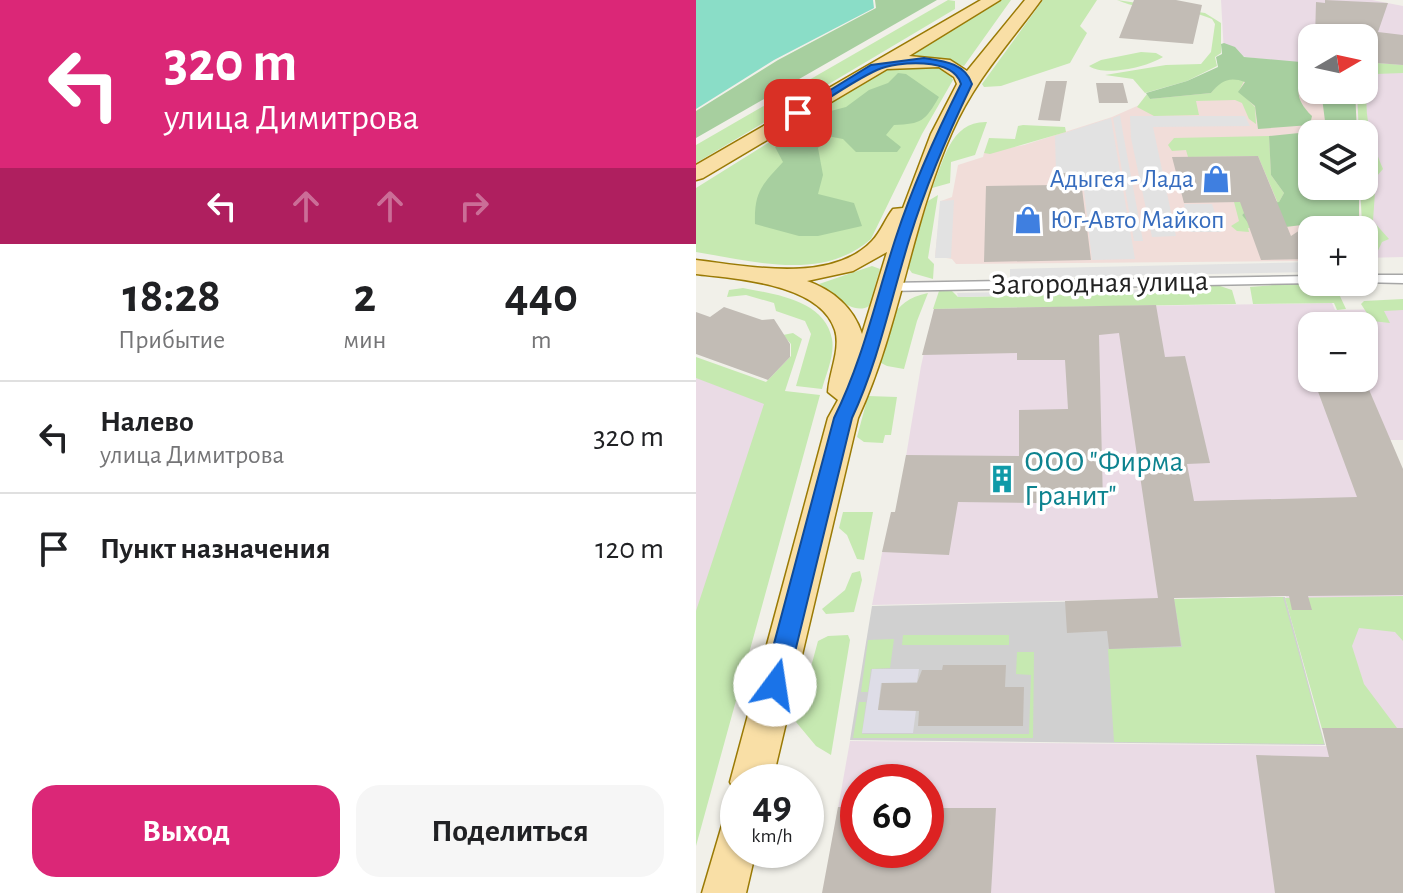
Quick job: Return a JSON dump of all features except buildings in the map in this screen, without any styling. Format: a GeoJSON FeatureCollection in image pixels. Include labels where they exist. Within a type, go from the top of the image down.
{"type":"FeatureCollection","features":[{"type":"Feature","properties":{"kind":"main road"},"geometry":{"type":"LineString","coordinates":[[696,174],[992,0]]}},
{"type":"Feature","properties":{"kind":"main road"},"geometry":{"type":"LineString","coordinates":[[756,764],[843,418],[862,379],[887,287],[917,200],[941,134],[966,84],[1033,0]]}},
{"type":"Feature","properties":{"kind":"main road"},"geometry":{"type":"LineString","coordinates":[[875,67],[910,61],[936,62],[957,70],[966,84]]}},
{"type":"Feature","properties":{"kind":"main road"},"geometry":{"type":"LineString","coordinates":[[769,276],[827,271],[869,254],[884,241],[896,219],[917,200]]}},
{"type":"Feature","properties":{"kind":"main road"},"geometry":{"type":"LineString","coordinates":[[696,267],[769,276],[796,285],[832,306],[848,330],[849,346],[842,378],[843,418]]}},
{"type":"Feature","properties":{"kind":"main road"},"geometry":{"type":"LineString","coordinates":[[724,893],[730,868]]}},
{"type":"Feature","properties":{"kind":"street"},"geometry":{"type":"LineString","coordinates":[[1378,279],[1403,279]]}},
{"type":"Feature","properties":{"kind":"street","name":"Загородная улица"},"geometry":{"type":"LineString","coordinates":[[887,287],[1298,280]]}},
{"type":"Feature","properties":{"kind":"shaded area"},"geometry":{"type":"Polygon","coordinates":[[[1221,0],[1372,0],[1403,6],[1403,257],[1378,258],[1378,216],[1362,216],[1361,200],[1378,200],[1378,120],[1358,120],[1357,104],[1378,104],[1378,24],[1298,24],[1298,64],[1224,54],[1221,0]]]}},
{"type":"Feature","properties":{"kind":"shaded area"},"geometry":{"type":"Polygon","coordinates":[[[1244,59],[1298,65],[1298,104],[1356,104],[1357,120],[1298,120],[1298,200],[1359,200],[1360,216],[1298,216],[1298,261],[956,264],[952,259],[935,256],[941,201],[952,197],[958,165],[983,157],[984,153],[1024,145],[1112,117],[1244,59]]]}},
{"type":"Feature","properties":{"kind":"shaded area"},"geometry":{"type":"Polygon","coordinates":[[[1120,115],[1143,241],[1134,241],[1113,118],[1120,115]]]}},
{"type":"Feature","properties":{"kind":"shaded area"},"geometry":{"type":"Polygon","coordinates":[[[1130,116],[1245,116],[1250,126],[1153,127],[1176,236],[1152,237],[1131,138],[1130,116]]]}},
{"type":"Feature","properties":{"kind":"shaded area"},"geometry":{"type":"Polygon","coordinates":[[[1111,118],[1135,259],[1092,260],[1082,173],[1056,173],[1055,136],[1111,118]]]}},
{"type":"Feature","properties":{"kind":"shaded area"},"geometry":{"type":"Polygon","coordinates":[[[954,200],[951,258],[935,258],[940,201],[954,200]]]}},
{"type":"Feature","properties":{"kind":"shaded area"},"geometry":{"type":"Polygon","coordinates":[[[1184,204],[1212,204],[1221,232],[1191,232],[1184,204]]]}},
{"type":"Feature","properties":{"kind":"shaded area"},"geometry":{"type":"Polygon","coordinates":[[[1298,262],[1298,272],[1010,278],[1010,269],[1298,262]]]}},
{"type":"Feature","properties":{"kind":"shaded area"},"geometry":{"type":"Polygon","coordinates":[[[1165,289],[1158,293],[958,297],[957,293],[1165,289]]]}},
{"type":"Feature","properties":{"kind":"shaded area"},"geometry":{"type":"Polygon","coordinates":[[[1332,303],[1335,310],[1403,309],[1403,440],[1390,440],[1403,471],[1403,893],[823,893],[840,797],[840,868],[944,868],[944,764],[846,764],[850,741],[1327,746],[1286,596],[872,605],[882,553],[897,511],[921,366],[934,309],[1332,303]]]}},
{"type":"Feature","properties":{"kind":"shaded area"},"geometry":{"type":"Polygon","coordinates":[[[696,365],[783,396],[696,681],[696,365]]]}},
{"type":"Feature","properties":{"kind":"shaded area"},"geometry":{"type":"Polygon","coordinates":[[[1285,597],[1325,745],[850,740],[872,606],[1285,597]]]}},
{"type":"Feature","properties":{"kind":"shaded area"},"geometry":{"type":"Polygon","coordinates":[[[872,669],[919,669],[917,682],[881,683],[878,710],[916,710],[913,733],[862,733],[872,669]]]}},
{"type":"Feature","properties":{"kind":"green space"},"geometry":{"type":"Polygon","coordinates":[[[696,0],[873,0],[874,8],[774,60],[696,109],[696,0]]]}},
{"type":"Feature","properties":{"kind":"green space"},"geometry":{"type":"Polygon","coordinates":[[[875,0],[937,0],[696,138],[696,111],[778,60],[876,8],[875,0]]]}},
{"type":"Feature","properties":{"kind":"green space"},"geometry":{"type":"Polygon","coordinates":[[[948,0],[955,1],[955,9],[696,163],[696,145],[948,0]]]}},
{"type":"Feature","properties":{"kind":"green space"},"geometry":{"type":"Polygon","coordinates":[[[1001,0],[1011,0],[964,66],[936,58],[897,58],[1001,0]]]}},
{"type":"Feature","properties":{"kind":"green space"},"geometry":{"type":"Polygon","coordinates":[[[1043,0],[1097,0],[1080,26],[1087,33],[1070,63],[1001,86],[984,87],[982,84],[1043,0]]]}},
{"type":"Feature","properties":{"kind":"green space"},"geometry":{"type":"Polygon","coordinates":[[[1117,0],[1205,13],[1221,23],[1221,53],[1215,57],[1217,66],[1187,81],[1145,93],[1133,79],[1105,75],[1166,65],[1201,64],[1211,52],[1215,24],[1212,19],[1117,0]]]}},
{"type":"Feature","properties":{"kind":"green space"},"geometry":{"type":"Polygon","coordinates":[[[1221,44],[1235,47],[1244,57],[1298,62],[1298,104],[1302,104],[1312,116],[1311,120],[1298,120],[1298,126],[1258,129],[1255,106],[1238,92],[1245,82],[1239,80],[1226,81],[1211,93],[1150,99],[1146,93],[1187,81],[1218,67],[1216,57],[1222,54],[1221,44]]]}},
{"type":"Feature","properties":{"kind":"green space"},"geometry":{"type":"Polygon","coordinates":[[[1141,52],[1163,57],[1126,69],[1105,71],[1089,66],[1101,60],[1141,52]]]}},
{"type":"Feature","properties":{"kind":"green space"},"geometry":{"type":"Polygon","coordinates":[[[1378,63],[1403,65],[1403,73],[1378,74],[1378,63]]]}},
{"type":"Feature","properties":{"kind":"green space"},"geometry":{"type":"Polygon","coordinates":[[[937,66],[951,74],[953,80],[922,134],[871,239],[852,252],[809,264],[764,263],[696,252],[696,188],[886,69],[937,66]]]}},
{"type":"Feature","properties":{"kind":"green space"},"geometry":{"type":"Polygon","coordinates":[[[898,73],[906,74],[939,97],[922,120],[894,125],[886,135],[901,147],[897,152],[856,152],[843,139],[827,136],[818,148],[823,175],[818,194],[854,203],[862,226],[818,236],[799,236],[755,224],[761,189],[783,162],[775,147],[827,112],[846,107],[869,90],[888,83],[898,73]]]}},
{"type":"Feature","properties":{"kind":"green space"},"geometry":{"type":"Polygon","coordinates":[[[1233,78],[1244,81],[1239,91],[1255,107],[1256,124],[1249,119],[1242,103],[1235,100],[1196,101],[1199,115],[1154,116],[1137,107],[1147,94],[1150,99],[1211,93],[1220,82],[1233,78]]]}},
{"type":"Feature","properties":{"kind":"green space"},"geometry":{"type":"Polygon","coordinates":[[[1323,104],[1356,104],[1356,120],[1325,120],[1323,104]]]}},
{"type":"Feature","properties":{"kind":"green space"},"geometry":{"type":"Polygon","coordinates":[[[1358,104],[1367,104],[1368,120],[1358,120],[1358,104]]]}},
{"type":"Feature","properties":{"kind":"green space"},"geometry":{"type":"Polygon","coordinates":[[[987,122],[975,155],[951,162],[950,183],[932,188],[950,144],[957,135],[975,123],[987,122]]]}},
{"type":"Feature","properties":{"kind":"green space"},"geometry":{"type":"Polygon","coordinates":[[[1018,126],[1065,127],[1066,132],[990,154],[984,153],[989,138],[1015,139],[1018,126]]]}},
{"type":"Feature","properties":{"kind":"green space"},"geometry":{"type":"Polygon","coordinates":[[[1298,133],[1298,200],[1359,200],[1359,216],[1298,216],[1298,225],[1277,228],[1249,224],[1242,215],[1252,205],[1279,202],[1284,193],[1271,175],[1269,136],[1298,133]]]}},
{"type":"Feature","properties":{"kind":"green space"},"geometry":{"type":"Polygon","coordinates":[[[1269,136],[1271,175],[1284,193],[1279,202],[1253,205],[1242,215],[1249,223],[1277,227],[1248,228],[1249,232],[1237,231],[1231,226],[1239,221],[1234,202],[1277,201],[1258,156],[1188,157],[1186,150],[1172,151],[1168,145],[1174,138],[1269,136]]]}},
{"type":"Feature","properties":{"kind":"green space"},"geometry":{"type":"Polygon","coordinates":[[[1378,157],[1383,169],[1378,175],[1378,157]]]}},
{"type":"Feature","properties":{"kind":"green space"},"geometry":{"type":"Polygon","coordinates":[[[938,195],[928,258],[934,264],[933,279],[912,273],[907,266],[928,201],[938,195]]]}},
{"type":"Feature","properties":{"kind":"green space"},"geometry":{"type":"Polygon","coordinates":[[[1361,200],[1374,200],[1373,216],[1362,216],[1361,200]]]}},
{"type":"Feature","properties":{"kind":"green space"},"geometry":{"type":"Polygon","coordinates":[[[1378,227],[1389,239],[1382,242],[1378,251],[1378,227]]]}},
{"type":"Feature","properties":{"kind":"green space"},"geometry":{"type":"Polygon","coordinates":[[[872,266],[880,269],[869,306],[850,306],[819,284],[872,266]]]}},
{"type":"Feature","properties":{"kind":"green space"},"geometry":{"type":"Polygon","coordinates":[[[1298,283],[1298,296],[1340,296],[1346,309],[1337,310],[1334,303],[1253,304],[1250,287],[1298,283]]]}},
{"type":"Feature","properties":{"kind":"green space"},"geometry":{"type":"Polygon","coordinates":[[[1217,285],[1232,290],[1236,304],[933,309],[939,291],[952,291],[958,297],[1158,293],[1169,286],[1217,285]]]}},
{"type":"Feature","properties":{"kind":"green space"},"geometry":{"type":"Polygon","coordinates":[[[743,288],[783,296],[820,315],[833,345],[822,389],[796,386],[811,334],[805,321],[776,311],[774,303],[746,295],[727,297],[729,290],[743,288]]]}},
{"type":"Feature","properties":{"kind":"green space"},"geometry":{"type":"Polygon","coordinates":[[[928,293],[904,369],[877,361],[892,317],[898,309],[905,302],[928,293]]]}},
{"type":"Feature","properties":{"kind":"green space"},"geometry":{"type":"Polygon","coordinates":[[[1403,299],[1403,310],[1384,311],[1390,323],[1378,322],[1378,312],[1366,312],[1361,304],[1364,301],[1403,299]]]}},
{"type":"Feature","properties":{"kind":"green space"},"geometry":{"type":"Polygon","coordinates":[[[793,333],[802,339],[785,391],[820,395],[696,846],[696,611],[764,404],[696,378],[696,357],[766,382],[791,356],[791,344],[783,335],[793,333]]]}},
{"type":"Feature","properties":{"kind":"green space"},"geometry":{"type":"Polygon","coordinates":[[[868,396],[897,397],[891,435],[885,435],[883,443],[864,442],[857,437],[868,396]]]}},
{"type":"Feature","properties":{"kind":"green space"},"geometry":{"type":"Polygon","coordinates":[[[843,512],[873,512],[864,560],[857,559],[847,535],[839,528],[843,512]]]}},
{"type":"Feature","properties":{"kind":"green space"},"geometry":{"type":"Polygon","coordinates":[[[860,571],[862,580],[854,612],[826,614],[822,609],[845,590],[852,573],[860,571]]]}},
{"type":"Feature","properties":{"kind":"green space"},"geometry":{"type":"Polygon","coordinates":[[[1403,596],[1403,641],[1395,632],[1359,628],[1352,646],[1364,684],[1397,728],[1322,729],[1285,598],[1403,596]]]}},
{"type":"Feature","properties":{"kind":"green space"},"geometry":{"type":"Polygon","coordinates":[[[1283,597],[1324,744],[1114,742],[1108,649],[1182,647],[1174,599],[1283,597]]]}},
{"type":"Feature","properties":{"kind":"green space"},"geometry":{"type":"Polygon","coordinates":[[[848,635],[850,640],[831,755],[816,746],[796,722],[818,641],[828,636],[848,635]]]}},
{"type":"Feature","properties":{"kind":"green space"},"geometry":{"type":"Polygon","coordinates":[[[903,635],[1009,635],[1009,645],[902,645],[903,635]]]}},
{"type":"Feature","properties":{"kind":"green space"},"geometry":{"type":"Polygon","coordinates":[[[894,639],[890,668],[871,669],[868,692],[861,692],[868,640],[894,639]]]}},
{"type":"Feature","properties":{"kind":"green space"},"geometry":{"type":"Polygon","coordinates":[[[1017,652],[1034,652],[1033,738],[853,738],[859,702],[866,702],[862,734],[1029,734],[1031,675],[1016,674],[1017,652]]]}},
{"type":"Feature","properties":{"kind":"place","name":"Адыгея - Лада"},"geometry":{"type":"Point","coordinates":[1216,179]}},
{"type":"Feature","properties":{"kind":"place","name":"Юг-Авто Майкоп"},"geometry":{"type":"Point","coordinates":[1028,220]}},
{"type":"Feature","properties":{"kind":"place","name":"ООО \"Фирма Гранит\""},"geometry":{"type":"Point","coordinates":[1002,479]}},
{"type":"Feature","properties":{"kind":"route"},"geometry":{"type":"LineString","coordinates":[[775,685],[843,418],[862,379],[903,236],[941,134],[966,84],[964,76],[949,65],[924,61],[895,63],[875,67],[798,113]]}}]}
